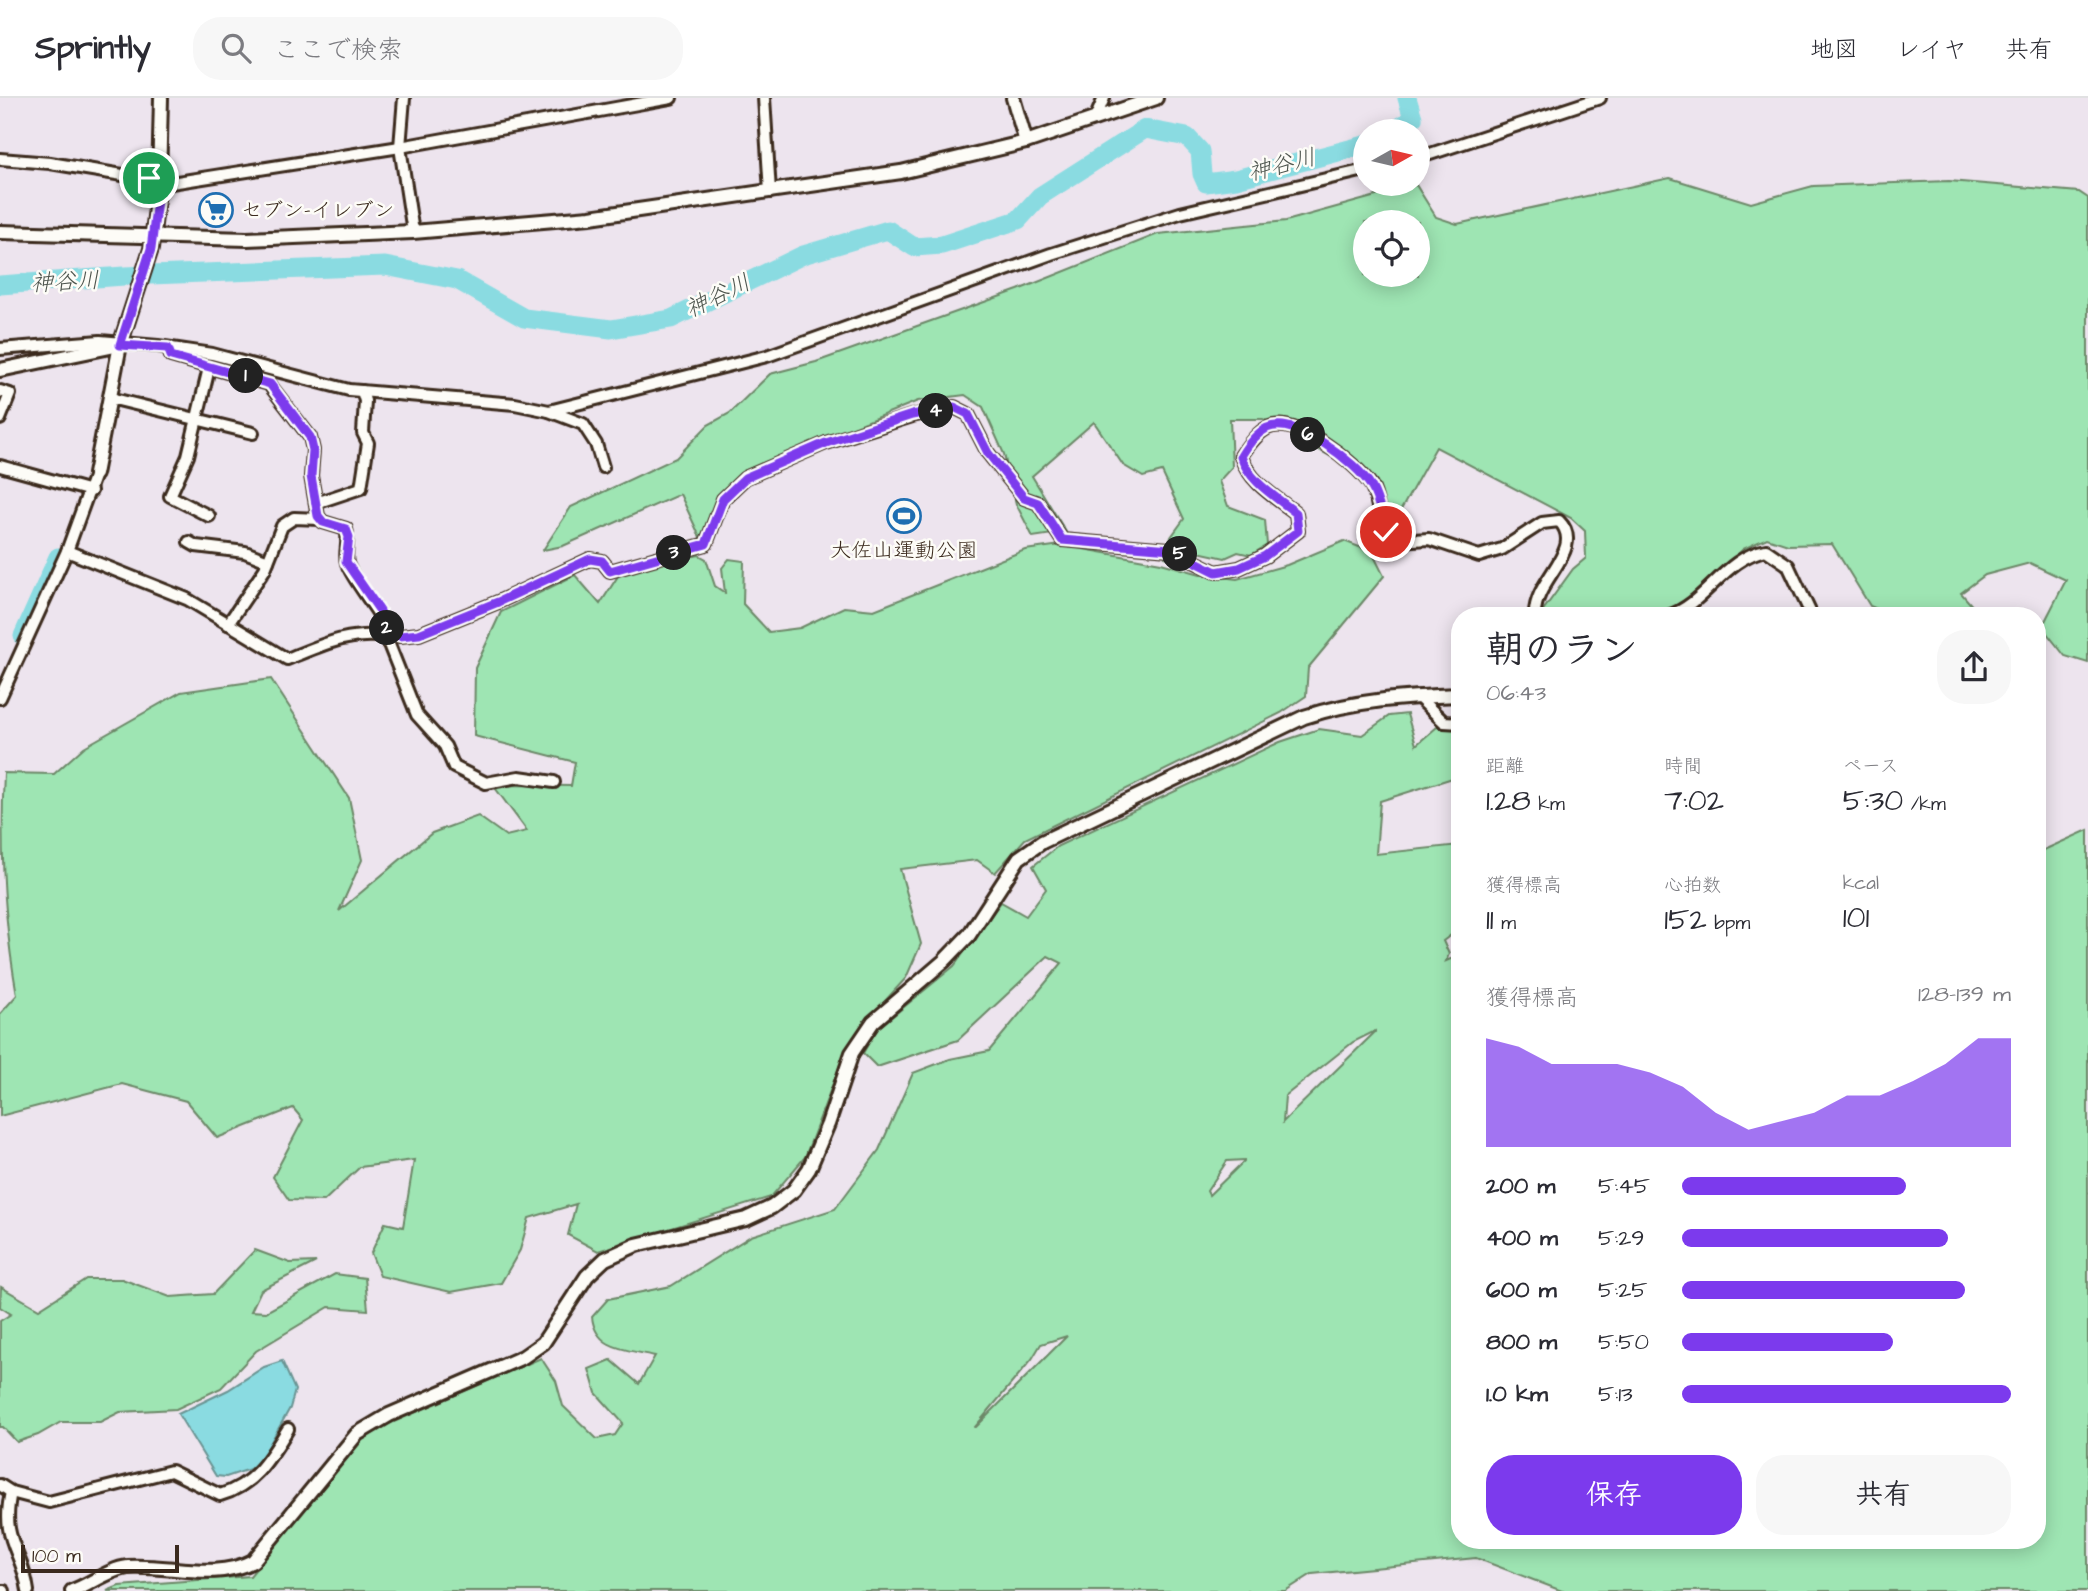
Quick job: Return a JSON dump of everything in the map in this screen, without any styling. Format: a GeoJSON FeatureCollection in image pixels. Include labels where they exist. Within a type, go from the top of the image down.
{"type":"FeatureCollection","features":[{"type":"Feature","properties":{"kind":"street"},"geometry":{"type":"LineString","coordinates":[[0,698],[67,551],[95,474],[120,345],[152,243],[159,183],[162,98]]}},
{"type":"Feature","properties":{"kind":"street"},"geometry":{"type":"LineString","coordinates":[[404,98],[400,147],[413,232]]}},
{"type":"Feature","properties":{"kind":"street"},"geometry":{"type":"LineString","coordinates":[[586,98],[587,112]]}},
{"type":"Feature","properties":{"kind":"street"},"geometry":{"type":"LineString","coordinates":[[0,159],[50,163],[159,183],[214,177],[400,147],[671,98]]}},
{"type":"Feature","properties":{"kind":"street"},"geometry":{"type":"LineString","coordinates":[[764,98],[770,192]]}},
{"type":"Feature","properties":{"kind":"street"},"geometry":{"type":"LineString","coordinates":[[1013,98],[1026,142]]}},
{"type":"Feature","properties":{"kind":"street"},"geometry":{"type":"LineString","coordinates":[[1095,119],[1104,98]]}},
{"type":"Feature","properties":{"kind":"street"},"geometry":{"type":"LineString","coordinates":[[0,232],[152,243],[413,232],[590,217],[901,172],[1026,142],[1156,98]]}},
{"type":"Feature","properties":{"kind":"street"},"geometry":{"type":"LineString","coordinates":[[1430,154],[1600,98]]}},
{"type":"Feature","properties":{"kind":"street"},"geometry":{"type":"LineString","coordinates":[[549,411],[767,356],[1051,254],[1180,213],[1353,173]]}},
{"type":"Feature","properties":{"kind":"street"},"geometry":{"type":"LineString","coordinates":[[0,349],[100,341],[168,348],[212,354],[362,391],[515,404],[549,411],[583,424],[596,444],[603,467]]}},
{"type":"Feature","properties":{"kind":"street"},"geometry":{"type":"LineString","coordinates":[[0,370],[120,345]]}},
{"type":"Feature","properties":{"kind":"street"},"geometry":{"type":"LineString","coordinates":[[168,348],[171,356],[270,384],[310,437],[320,519]]}},
{"type":"Feature","properties":{"kind":"street"},"geometry":{"type":"LineString","coordinates":[[209,368],[188,456],[170,496],[209,516]]}},
{"type":"Feature","properties":{"kind":"street"},"geometry":{"type":"LineString","coordinates":[[0,391],[10,394],[0,419]]}},
{"type":"Feature","properties":{"kind":"street"},"geometry":{"type":"LineString","coordinates":[[316,503],[360,488],[368,443],[363,433],[366,401],[362,391]]}},
{"type":"Feature","properties":{"kind":"street"},"geometry":{"type":"LineString","coordinates":[[110,398],[253,433]]}},
{"type":"Feature","properties":{"kind":"street"},"geometry":{"type":"LineString","coordinates":[[67,551],[187,599],[286,659],[346,636],[419,634],[498,602],[590,559],[602,561],[610,571],[706,544],[723,499],[745,478],[826,443],[912,415],[954,407],[968,414],[988,453],[1024,498],[1038,503],[1062,540],[1170,549],[1216,572],[1239,568],[1265,556],[1298,531],[1296,513],[1255,480],[1245,469],[1241,456],[1266,428],[1280,425],[1309,435],[1361,472],[1373,488],[1386,532],[1397,541],[1429,539],[1479,556],[1502,550],[1542,523],[1559,521],[1566,528],[1568,542],[1539,594],[1537,607]]}},
{"type":"Feature","properties":{"kind":"street"},"geometry":{"type":"LineString","coordinates":[[0,466],[90,491]]}},
{"type":"Feature","properties":{"kind":"street"},"geometry":{"type":"LineString","coordinates":[[228,624],[268,561],[282,526],[294,518],[320,519],[346,529],[349,537],[346,562],[380,611],[417,715],[444,746],[454,767],[486,783],[519,777],[554,782]]}},
{"type":"Feature","properties":{"kind":"street"},"geometry":{"type":"LineString","coordinates":[[188,542],[196,547],[245,552],[268,561]]}},
{"type":"Feature","properties":{"kind":"street"},"geometry":{"type":"LineString","coordinates":[[1684,607],[1749,553],[1766,550],[1788,565],[1808,607]]}},
{"type":"Feature","properties":{"kind":"street"},"geometry":{"type":"LineString","coordinates":[[72,1591],[125,1567],[219,1570],[238,1569],[253,1561],[357,1434],[389,1415],[523,1357],[543,1343],[587,1276],[605,1259],[636,1245],[746,1219],[772,1207],[794,1190],[809,1169],[828,1124],[852,1053],[873,1022],[944,961],[969,935],[1019,858],[1042,842],[1304,717],[1335,706],[1451,695]]}},
{"type":"Feature","properties":{"kind":"street"},"geometry":{"type":"LineString","coordinates":[[1418,697],[1444,722],[1451,722]]}},
{"type":"Feature","properties":{"kind":"street"},"geometry":{"type":"LineString","coordinates":[[0,1485],[11,1492],[49,1502],[171,1471],[220,1495],[233,1492],[261,1471],[288,1429]]}},
{"type":"Feature","properties":{"kind":"street"},"geometry":{"type":"LineString","coordinates":[[11,1492],[6,1509],[8,1542],[26,1578],[28,1591]]}},
{"type":"Feature","properties":{"kind":"green space"},"geometry":{"type":"Polygon","coordinates":[[[1670,178],[1751,203],[1813,186],[1949,181],[2079,192],[2088,198],[2088,663],[2065,656],[2046,632],[2046,619],[2066,580],[2030,563],[1985,575],[1961,593],[1973,607],[1872,607],[1832,544],[1788,545],[1767,538],[1743,549],[1687,607],[1546,607],[1573,569],[1586,558],[1585,531],[1571,518],[1436,447],[1383,542],[1373,494],[1353,469],[1263,419],[1230,419],[1232,467],[1219,481],[1228,506],[1265,520],[1267,545],[1251,555],[1238,552],[1225,558],[1198,552],[1172,559],[1165,557],[1171,537],[1184,519],[1162,472],[1143,477],[1123,465],[1094,422],[1032,476],[1066,532],[1033,537],[1016,504],[1004,454],[983,407],[965,395],[918,401],[743,471],[721,493],[710,523],[700,537],[680,494],[563,546],[543,550],[571,507],[676,458],[708,425],[730,413],[770,374],[816,362],[1018,290],[1158,234],[1286,221],[1376,196],[1423,196],[1436,217],[1457,224],[1670,178]]]}},
{"type":"Feature","properties":{"kind":"green space"},"geometry":{"type":"Polygon","coordinates":[[[1344,541],[1372,552],[1384,576],[1308,668],[1306,696],[1281,713],[1025,839],[995,873],[977,860],[900,869],[921,944],[906,978],[861,1027],[843,1057],[805,1157],[771,1197],[598,1251],[568,1235],[576,1204],[529,1218],[520,1250],[501,1283],[451,1292],[380,1276],[371,1253],[385,1223],[403,1227],[414,1160],[360,1167],[324,1201],[289,1200],[273,1177],[303,1120],[293,1108],[217,1138],[186,1101],[122,1084],[0,1116],[0,1014],[17,995],[4,884],[4,773],[54,774],[84,747],[181,692],[271,679],[349,798],[362,860],[339,911],[432,833],[478,816],[506,836],[527,831],[493,785],[571,786],[575,762],[474,736],[475,668],[501,612],[575,575],[600,604],[620,573],[699,555],[706,559],[715,586],[725,593],[722,568],[729,559],[744,561],[743,604],[769,632],[800,628],[844,607],[874,610],[1025,550],[1061,545],[1161,563],[1204,575],[1237,579],[1287,565],[1344,541]]]}},
{"type":"Feature","properties":{"kind":"green space"},"geometry":{"type":"Polygon","coordinates":[[[1407,714],[1416,745],[1437,727],[1451,728],[1451,779],[1380,801],[1376,854],[1451,846],[1451,935],[1443,941],[1449,954],[1446,961],[1451,959],[1451,1549],[2046,1549],[2046,849],[2088,830],[2088,1591],[1562,1591],[1476,1558],[1312,1574],[1285,1591],[107,1591],[119,1586],[250,1576],[363,1439],[382,1427],[541,1358],[556,1381],[563,1406],[597,1439],[615,1435],[623,1423],[596,1393],[589,1369],[611,1360],[639,1384],[655,1356],[615,1347],[600,1336],[592,1317],[608,1299],[671,1286],[751,1236],[835,1209],[879,1150],[913,1073],[950,1059],[989,1051],[1062,963],[1048,956],[958,1040],[877,1067],[863,1053],[877,1029],[954,966],[1001,902],[1026,916],[1046,889],[1033,866],[1058,846],[1280,742],[1319,729],[1362,735],[1389,716],[1407,714]],[[1375,1032],[1353,1042],[1285,1096],[1283,1122],[1375,1032]],[[1227,1161],[1207,1191],[1209,1195],[1244,1161],[1227,1161]],[[1067,1336],[1041,1344],[1032,1359],[975,1427],[976,1427],[1067,1336]]]}},
{"type":"Feature","properties":{"kind":"green space"},"geometry":{"type":"Polygon","coordinates":[[[255,1250],[290,1263],[316,1262],[261,1290],[251,1311],[266,1312],[335,1274],[365,1278],[368,1310],[329,1307],[256,1351],[221,1388],[176,1409],[120,1412],[100,1422],[61,1422],[38,1435],[17,1442],[0,1427],[0,1321],[11,1314],[0,1307],[1,1287],[39,1309],[86,1279],[122,1279],[170,1297],[213,1294],[255,1250]]]}},
{"type":"Feature","properties":{"kind":"water"},"geometry":{"type":"Polygon","coordinates":[[[282,1361],[295,1390],[290,1408],[263,1456],[250,1469],[226,1477],[216,1476],[178,1414],[228,1390],[264,1367],[282,1361]]]}},
{"type":"Feature","properties":{"kind":"waterway","name":"神谷川"},"geometry":{"type":"LineString","coordinates":[[1407,98],[1412,119]]}},
{"type":"Feature","properties":{"kind":"waterway","name":"神谷川"},"geometry":{"type":"LineString","coordinates":[[0,285],[124,276],[385,266],[457,280],[524,318],[611,329],[671,319],[803,255],[888,230],[914,247],[942,245],[1018,220],[1040,196],[1145,129],[1187,137],[1200,151],[1202,174],[1206,183],[1236,179],[1353,148]]}},
{"type":"Feature","properties":{"kind":"waterway"},"geometry":{"type":"LineString","coordinates":[[23,636],[58,557]]}},
{"type":"Feature","properties":{"kind":"place","name":"セブン-イレブン"},"geometry":{"type":"Point","coordinates":[216,210]}},
{"type":"Feature","properties":{"kind":"place","name":"大佐山運動公園"},"geometry":{"type":"Point","coordinates":[904,516]}},
{"type":"Feature","properties":{"kind":"route"},"geometry":{"type":"LineString","coordinates":[[149,178],[159,183],[151,249],[120,345],[168,348],[171,356],[270,384],[310,437],[313,450],[311,476],[318,516],[323,522],[346,529],[349,537],[346,562],[380,611],[388,630],[400,636],[419,634],[498,602],[590,559],[602,561],[610,571],[706,544],[723,499],[745,478],[826,443],[912,415],[954,407],[968,414],[988,453],[1024,498],[1038,503],[1062,540],[1170,549],[1216,572],[1239,568],[1265,556],[1298,531],[1296,513],[1255,480],[1245,469],[1241,456],[1266,428],[1280,425],[1299,430],[1329,447],[1361,472],[1373,488],[1386,532]]}}]}
